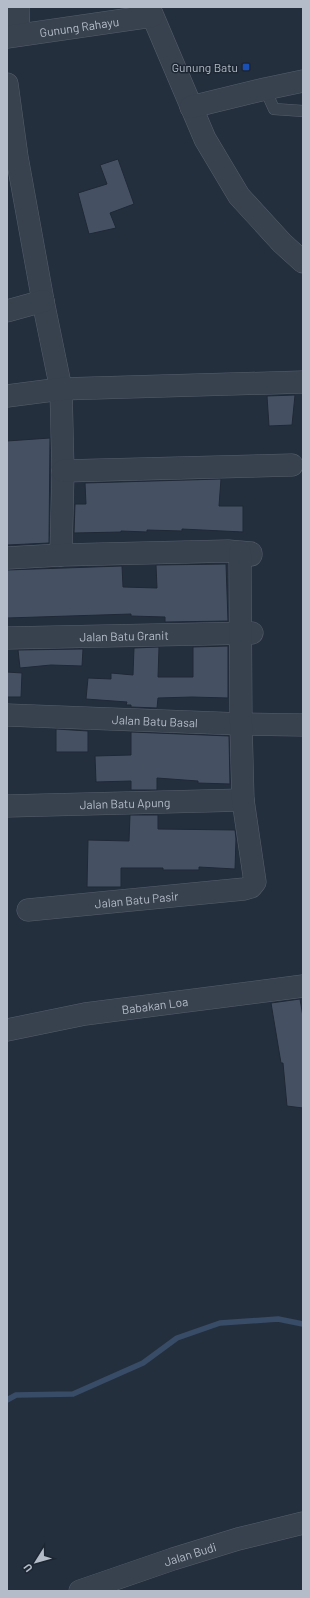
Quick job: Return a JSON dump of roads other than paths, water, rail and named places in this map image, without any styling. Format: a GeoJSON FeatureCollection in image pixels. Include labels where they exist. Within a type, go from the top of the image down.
{"type":"FeatureCollection","features":[{"type":"Feature","properties":{"kind":"street"},"geometry":{"type":"LineString","coordinates":[[13,36],[18,7]]}},
{"type":"Feature","properties":{"kind":"street"},"geometry":{"type":"LineString","coordinates":[[150,12],[205,139],[239,196],[282,243],[303,262]]}},
{"type":"Feature","properties":{"kind":"street","name":"Gunung Rahayu"},"geometry":{"type":"LineString","coordinates":[[13,36],[150,12]]}},
{"type":"Feature","properties":{"kind":"street"},"geometry":{"type":"LineString","coordinates":[[191,108],[303,81]]}},
{"type":"Feature","properties":{"kind":"street"},"geometry":{"type":"LineString","coordinates":[[7,84],[12,158],[61,389],[63,472],[61,555]]}},
{"type":"Feature","properties":{"kind":"street"},"geometry":{"type":"LineString","coordinates":[[7,311],[43,301]]}},
{"type":"Feature","properties":{"kind":"street"},"geometry":{"type":"LineString","coordinates":[[7,396],[61,389],[303,382]]}},
{"type":"Feature","properties":{"kind":"street"},"geometry":{"type":"LineString","coordinates":[[63,472],[292,465]]}},
{"type":"Feature","properties":{"kind":"street"},"geometry":{"type":"LineString","coordinates":[[7,558],[228,550],[240,553],[246,633],[246,724],[243,800]]}},
{"type":"Feature","properties":{"kind":"street","name":"Jalan Batu Granit"},"geometry":{"type":"LineString","coordinates":[[7,638],[246,633]]}},
{"type":"Feature","properties":{"kind":"street","name":"Jalan Batu Basal"},"geometry":{"type":"LineString","coordinates":[[7,715],[303,725]]}},
{"type":"Feature","properties":{"kind":"street","name":"Jalan Batu Apung"},"geometry":{"type":"LineString","coordinates":[[7,806],[243,800]]}},
{"type":"Feature","properties":{"kind":"street","name":"Jalan Batu Pasir"},"geometry":{"type":"LineString","coordinates":[[28,910],[244,889],[251,887],[255,882],[243,800]]}},
{"type":"Feature","properties":{"kind":"street","name":"Babakan Loa"},"geometry":{"type":"LineString","coordinates":[[7,1030],[85,1014],[303,986]]}},
{"type":"Feature","properties":{"kind":"street","name":"Jalan Budi"},"geometry":{"type":"LineString","coordinates":[[80,1591],[238,1539],[303,1523]]}},
{"type":"Feature","properties":{"kind":"lane"},"geometry":{"type":"LineString","coordinates":[[265,89],[274,109],[303,110]]}},
{"type":"Feature","properties":{"kind":"waterway"},"geometry":{"type":"LineString","coordinates":[[7,1400],[16,1395],[73,1394],[143,1363],[177,1338],[220,1323],[278,1319],[303,1324]]}},
{"type":"Feature","properties":{"kind":"place","name":"Gunung Batu"},"geometry":{"type":"Point","coordinates":[246,67]}}]}
